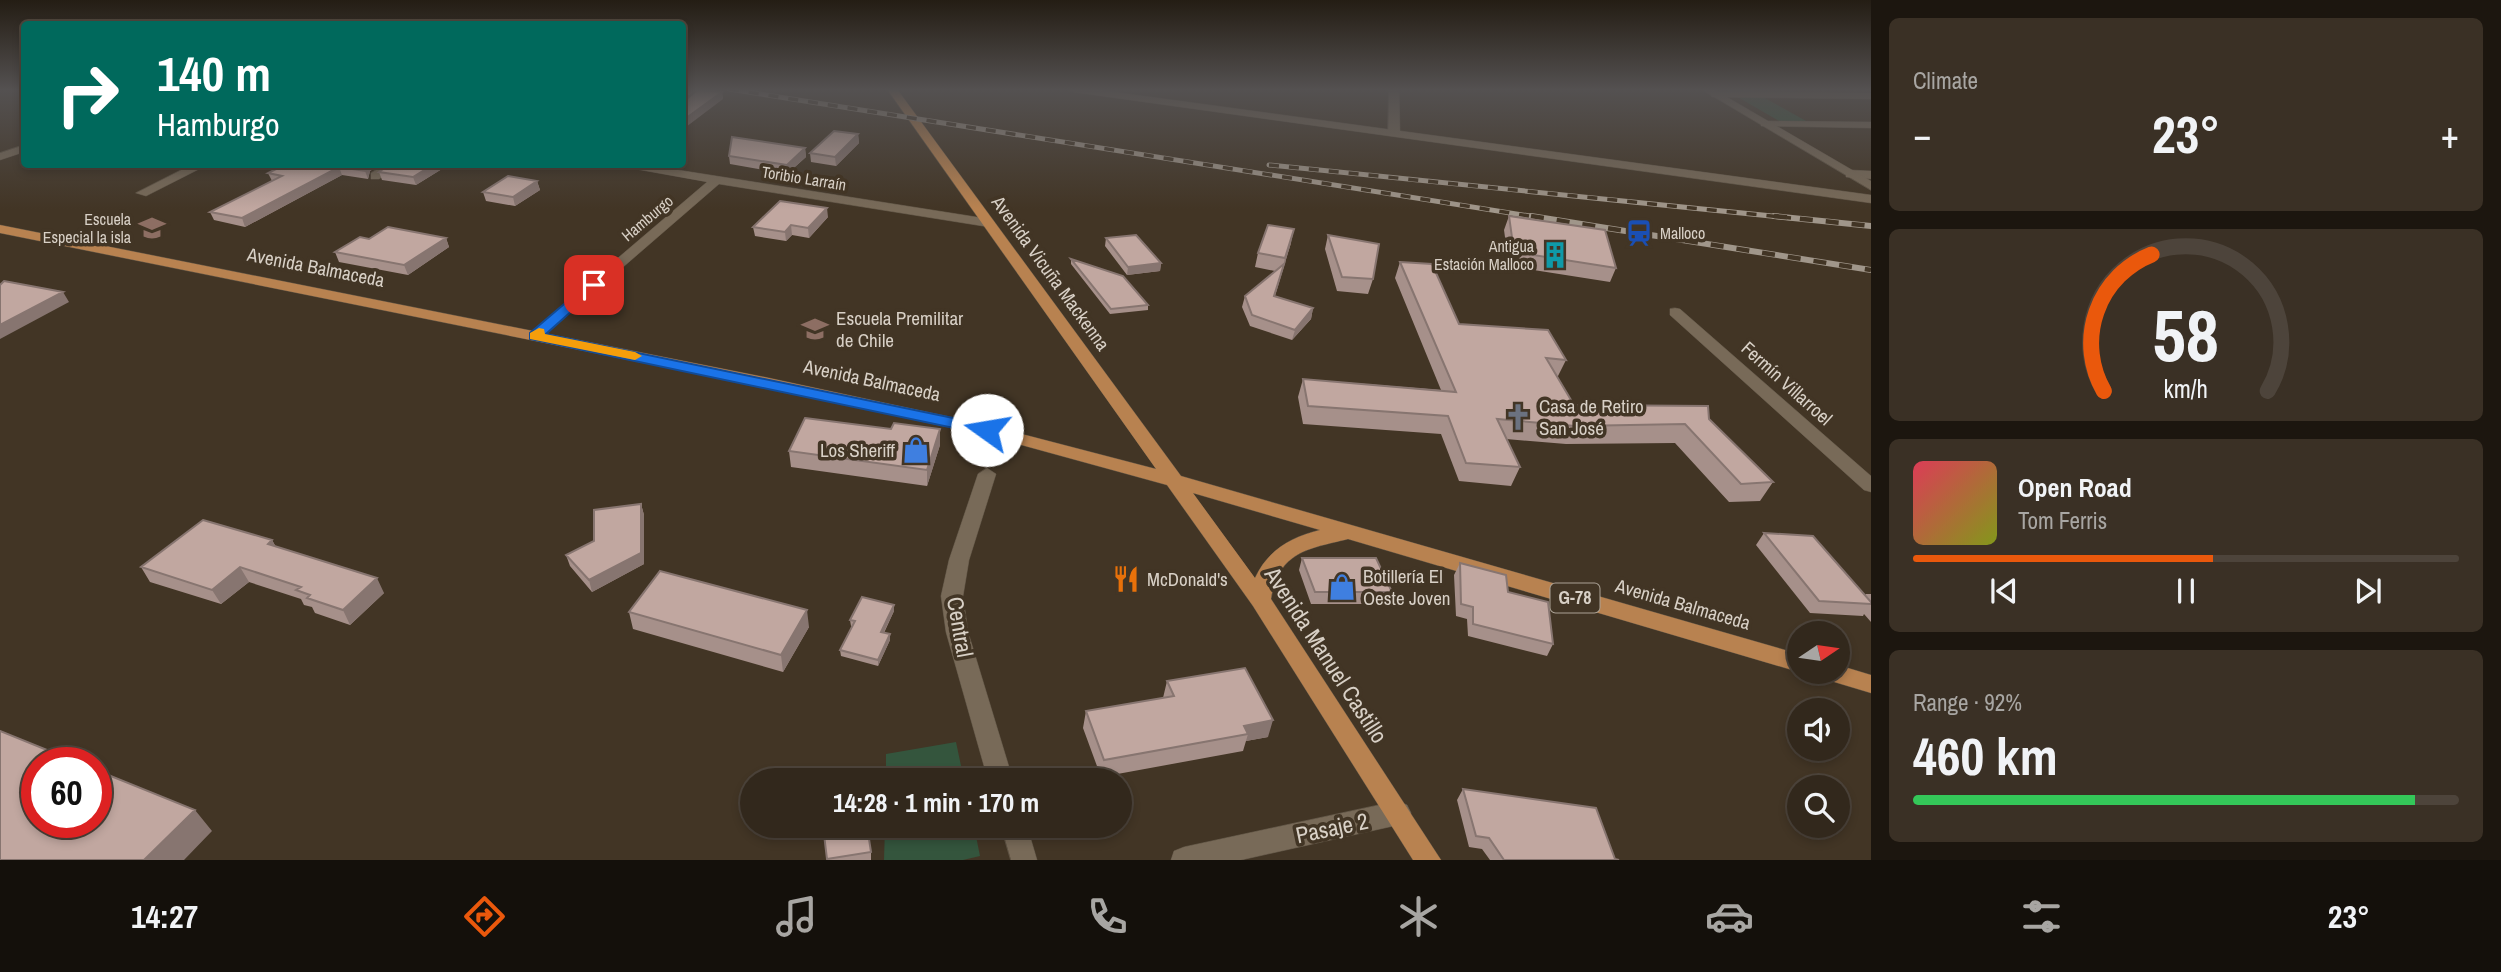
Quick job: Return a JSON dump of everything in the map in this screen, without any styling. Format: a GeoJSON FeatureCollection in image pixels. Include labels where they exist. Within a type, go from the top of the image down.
{"type":"FeatureCollection","features":[{"type":"Feature","properties":{"kind":"main road","name":"Avenida Vicuña Mackenna"},"geometry":{"type":"LineString","coordinates":[[921,129],[1176,481]]}},
{"type":"Feature","properties":{"kind":"main road","name":"Avenida Balmaceda"},"geometry":{"type":"LineString","coordinates":[[0,229],[987,430],[1176,481],[1787,659]]}},
{"type":"Feature","properties":{"kind":"main road","name":"Avenida Manuel Castillo"},"geometry":{"type":"LineString","coordinates":[[1176,481],[1260,600],[1427,860]]}},
{"type":"Feature","properties":{"kind":"main road"},"geometry":{"type":"LineString","coordinates":[[1260,600],[1266,574],[1282,554],[1312,538],[1350,532]]}},
{"type":"Feature","properties":{"kind":"main road"},"geometry":{"type":"LineString","coordinates":[[1850,678],[1871,684]]}},
{"type":"Feature","properties":{"kind":"street"},"geometry":{"type":"LineString","coordinates":[[1359,129],[1871,199]]}},
{"type":"Feature","properties":{"kind":"street"},"geometry":{"type":"LineString","coordinates":[[1394,129],[1394,134]]}},
{"type":"Feature","properties":{"kind":"street"},"geometry":{"type":"LineString","coordinates":[[1774,129],[1871,187]]}},
{"type":"Feature","properties":{"kind":"street"},"geometry":{"type":"LineString","coordinates":[[0,157],[21,149]]}},
{"type":"Feature","properties":{"kind":"street"},"geometry":{"type":"LineString","coordinates":[[142,193],[195,168]]}},
{"type":"Feature","properties":{"kind":"street"},"geometry":{"type":"LineString","coordinates":[[374,176],[388,168]]}},
{"type":"Feature","properties":{"kind":"street","name":"Toribio Larraín"},"geometry":{"type":"LineString","coordinates":[[640,168],[989,223]]}},
{"type":"Feature","properties":{"kind":"street"},"geometry":{"type":"LineString","coordinates":[[1850,174],[1871,175]]}},
{"type":"Feature","properties":{"kind":"street","name":"Hamburgo"},"geometry":{"type":"LineString","coordinates":[[535,336],[717,180]]}},
{"type":"Feature","properties":{"kind":"street","name":"Fermín Villarroel"},"geometry":{"type":"LineString","coordinates":[[1675,312],[1871,486]]}},
{"type":"Feature","properties":{"kind":"street","name":"Central"},"geometry":{"type":"LineString","coordinates":[[986,474],[959,560],[952,596],[957,632],[997,768]]}},
{"type":"Feature","properties":{"kind":"street","name":"Pasaje 2"},"geometry":{"type":"LineString","coordinates":[[1184,860],[1398,813]]}},
{"type":"Feature","properties":{"kind":"street"},"geometry":{"type":"LineString","coordinates":[[1018,838],[1024,860]]}},
{"type":"Feature","properties":{"kind":"green space"},"geometry":{"type":"Polygon","coordinates":[[[956,742],[961,768],[886,768],[886,754],[956,742]]]}},
{"type":"Feature","properties":{"kind":"green space"},"geometry":{"type":"Polygon","coordinates":[[[885,838],[976,838],[980,856],[963,860],[884,860],[885,838]]]}},
{"type":"Feature","properties":{"kind":"building"},"geometry":{"type":"Polygon","coordinates":[[[834,131],[858,134],[835,157],[810,153],[834,131]]]}},
{"type":"Feature","properties":{"kind":"building"},"geometry":{"type":"Polygon","coordinates":[[[732,137],[805,148],[787,165],[729,156],[732,137]]]}},
{"type":"Feature","properties":{"kind":"building"},"geometry":{"type":"Polygon","coordinates":[[[278,168],[337,168],[242,218],[210,212],[282,176],[268,173],[278,168]]]}},
{"type":"Feature","properties":{"kind":"building"},"geometry":{"type":"Polygon","coordinates":[[[384,168],[428,168],[413,177],[379,172],[384,168]]]}},
{"type":"Feature","properties":{"kind":"building"},"geometry":{"type":"Polygon","coordinates":[[[508,176],[537,181],[513,197],[483,192],[508,176]]]}},
{"type":"Feature","properties":{"kind":"building"},"geometry":{"type":"Polygon","coordinates":[[[780,201],[827,208],[808,228],[791,225],[785,232],[753,227],[780,201]]]}},
{"type":"Feature","properties":{"kind":"building"},"geometry":{"type":"Polygon","coordinates":[[[1509,216],[1605,230],[1616,268],[1514,252],[1509,216]]]}},
{"type":"Feature","properties":{"kind":"building"},"geometry":{"type":"Polygon","coordinates":[[[1268,225],[1294,229],[1285,258],[1258,253],[1268,225]]]}},
{"type":"Feature","properties":{"kind":"building"},"geometry":{"type":"Polygon","coordinates":[[[388,227],[446,238],[404,265],[335,252],[360,237],[369,239],[388,227]]]}},
{"type":"Feature","properties":{"kind":"building"},"geometry":{"type":"Polygon","coordinates":[[[1136,235],[1161,263],[1128,267],[1106,238],[1136,235]]]}},
{"type":"Feature","properties":{"kind":"building"},"geometry":{"type":"Polygon","coordinates":[[[1328,235],[1379,244],[1373,279],[1342,277],[1328,235]]]}},
{"type":"Feature","properties":{"kind":"building"},"geometry":{"type":"Polygon","coordinates":[[[1071,259],[1123,276],[1148,305],[1111,309],[1071,259]]]}},
{"type":"Feature","properties":{"kind":"building"},"geometry":{"type":"Polygon","coordinates":[[[1400,262],[1432,264],[1459,324],[1548,330],[1566,360],[1546,358],[1574,405],[1708,406],[1709,419],[1773,482],[1741,484],[1685,424],[1575,426],[1497,419],[1520,467],[1466,463],[1448,416],[1308,406],[1303,379],[1456,392],[1400,262]]]}},
{"type":"Feature","properties":{"kind":"building"},"geometry":{"type":"Polygon","coordinates":[[[1284,264],[1274,296],[1313,308],[1295,330],[1252,315],[1245,296],[1284,264]]]}},
{"type":"Feature","properties":{"kind":"building"},"geometry":{"type":"Polygon","coordinates":[[[4,281],[63,292],[0,325],[0,285],[4,281]]]}},
{"type":"Feature","properties":{"kind":"building"},"geometry":{"type":"Polygon","coordinates":[[[805,418],[891,429],[894,423],[940,429],[927,470],[789,451],[805,418]]]}},
{"type":"Feature","properties":{"kind":"building"},"geometry":{"type":"Polygon","coordinates":[[[641,504],[641,553],[589,580],[566,555],[594,541],[594,510],[641,504]]]}},
{"type":"Feature","properties":{"kind":"building"},"geometry":{"type":"Polygon","coordinates":[[[203,520],[272,540],[268,544],[377,578],[343,610],[307,598],[310,595],[296,590],[301,587],[240,567],[212,590],[141,567],[203,520]]]}},
{"type":"Feature","properties":{"kind":"building"},"geometry":{"type":"Polygon","coordinates":[[[1764,533],[1813,536],[1871,604],[1819,601],[1764,533]]]}},
{"type":"Feature","properties":{"kind":"building"},"geometry":{"type":"Polygon","coordinates":[[[1302,558],[1376,558],[1392,592],[1315,592],[1302,558]]]}},
{"type":"Feature","properties":{"kind":"building"},"geometry":{"type":"Polygon","coordinates":[[[1460,563],[1506,575],[1508,592],[1548,602],[1553,644],[1473,624],[1473,607],[1461,604],[1460,563]]]}},
{"type":"Feature","properties":{"kind":"building"},"geometry":{"type":"Polygon","coordinates":[[[660,571],[807,610],[781,655],[629,612],[660,571]]]}},
{"type":"Feature","properties":{"kind":"building"},"geometry":{"type":"Polygon","coordinates":[[[862,597],[894,605],[881,632],[890,634],[878,660],[840,650],[855,621],[850,620],[862,597]]]}},
{"type":"Feature","properties":{"kind":"building"},"geometry":{"type":"Polygon","coordinates":[[[1245,668],[1273,720],[1244,726],[1248,734],[1104,760],[1086,711],[1174,696],[1167,681],[1245,668]]]}},
{"type":"Feature","properties":{"kind":"building"},"geometry":{"type":"Polygon","coordinates":[[[0,731],[40,747],[21,747],[21,838],[112,838],[112,776],[195,810],[144,860],[0,860],[0,731]]]}},
{"type":"Feature","properties":{"kind":"building"},"geometry":{"type":"Polygon","coordinates":[[[1463,789],[1596,808],[1615,859],[1619,860],[1504,860],[1489,838],[1476,836],[1463,789]]]}},
{"type":"Feature","properties":{"kind":"building"},"geometry":{"type":"Polygon","coordinates":[[[824,838],[869,838],[871,852],[827,859],[824,838]]]}},
{"type":"Feature","properties":{"kind":"railway"},"geometry":{"type":"LineString","coordinates":[[982,129],[1542,218]]}},
{"type":"Feature","properties":{"kind":"railway"},"geometry":{"type":"LineString","coordinates":[[1269,165],[1791,218]]}},
{"type":"Feature","properties":{"kind":"railway"},"geometry":{"type":"LineString","coordinates":[[1531,216],[1871,270]]}},
{"type":"Feature","properties":{"kind":"railway"},"geometry":{"type":"LineString","coordinates":[[1774,216],[1871,226]]}},
{"type":"Feature","properties":{"kind":"slow traffic"},"geometry":{"type":"LineString","coordinates":[[539,332],[535,336],[635,356]]}},
{"type":"Feature","properties":{"kind":"place","name":"Escuela Especial la isla"},"geometry":{"type":"Point","coordinates":[152,228]}},
{"type":"Feature","properties":{"kind":"place","name":"Malloco"},"geometry":{"type":"Point","coordinates":[1639,233]}},
{"type":"Feature","properties":{"kind":"place","name":"Antigua Estación Malloco"},"geometry":{"type":"Point","coordinates":[1555,255]}},
{"type":"Feature","properties":{"kind":"place","name":"Escuela Premilitar de Chile"},"geometry":{"type":"Point","coordinates":[815,329]}},
{"type":"Feature","properties":{"kind":"place","name":"Casa de Retiro San José"},"geometry":{"type":"Point","coordinates":[1518,417]}},
{"type":"Feature","properties":{"kind":"place","name":"Los Sheriff"},"geometry":{"type":"Point","coordinates":[916,450]}},
{"type":"Feature","properties":{"kind":"place","name":"McDonald's"},"geometry":{"type":"Point","coordinates":[1126,579]}},
{"type":"Feature","properties":{"kind":"place","name":"Botillería El Oeste Joven"},"geometry":{"type":"Point","coordinates":[1342,587]}},
{"type":"Feature","properties":{"kind":"route"},"geometry":{"type":"LineString","coordinates":[[594,285],[535,336],[883,406],[987,430]]}}]}
